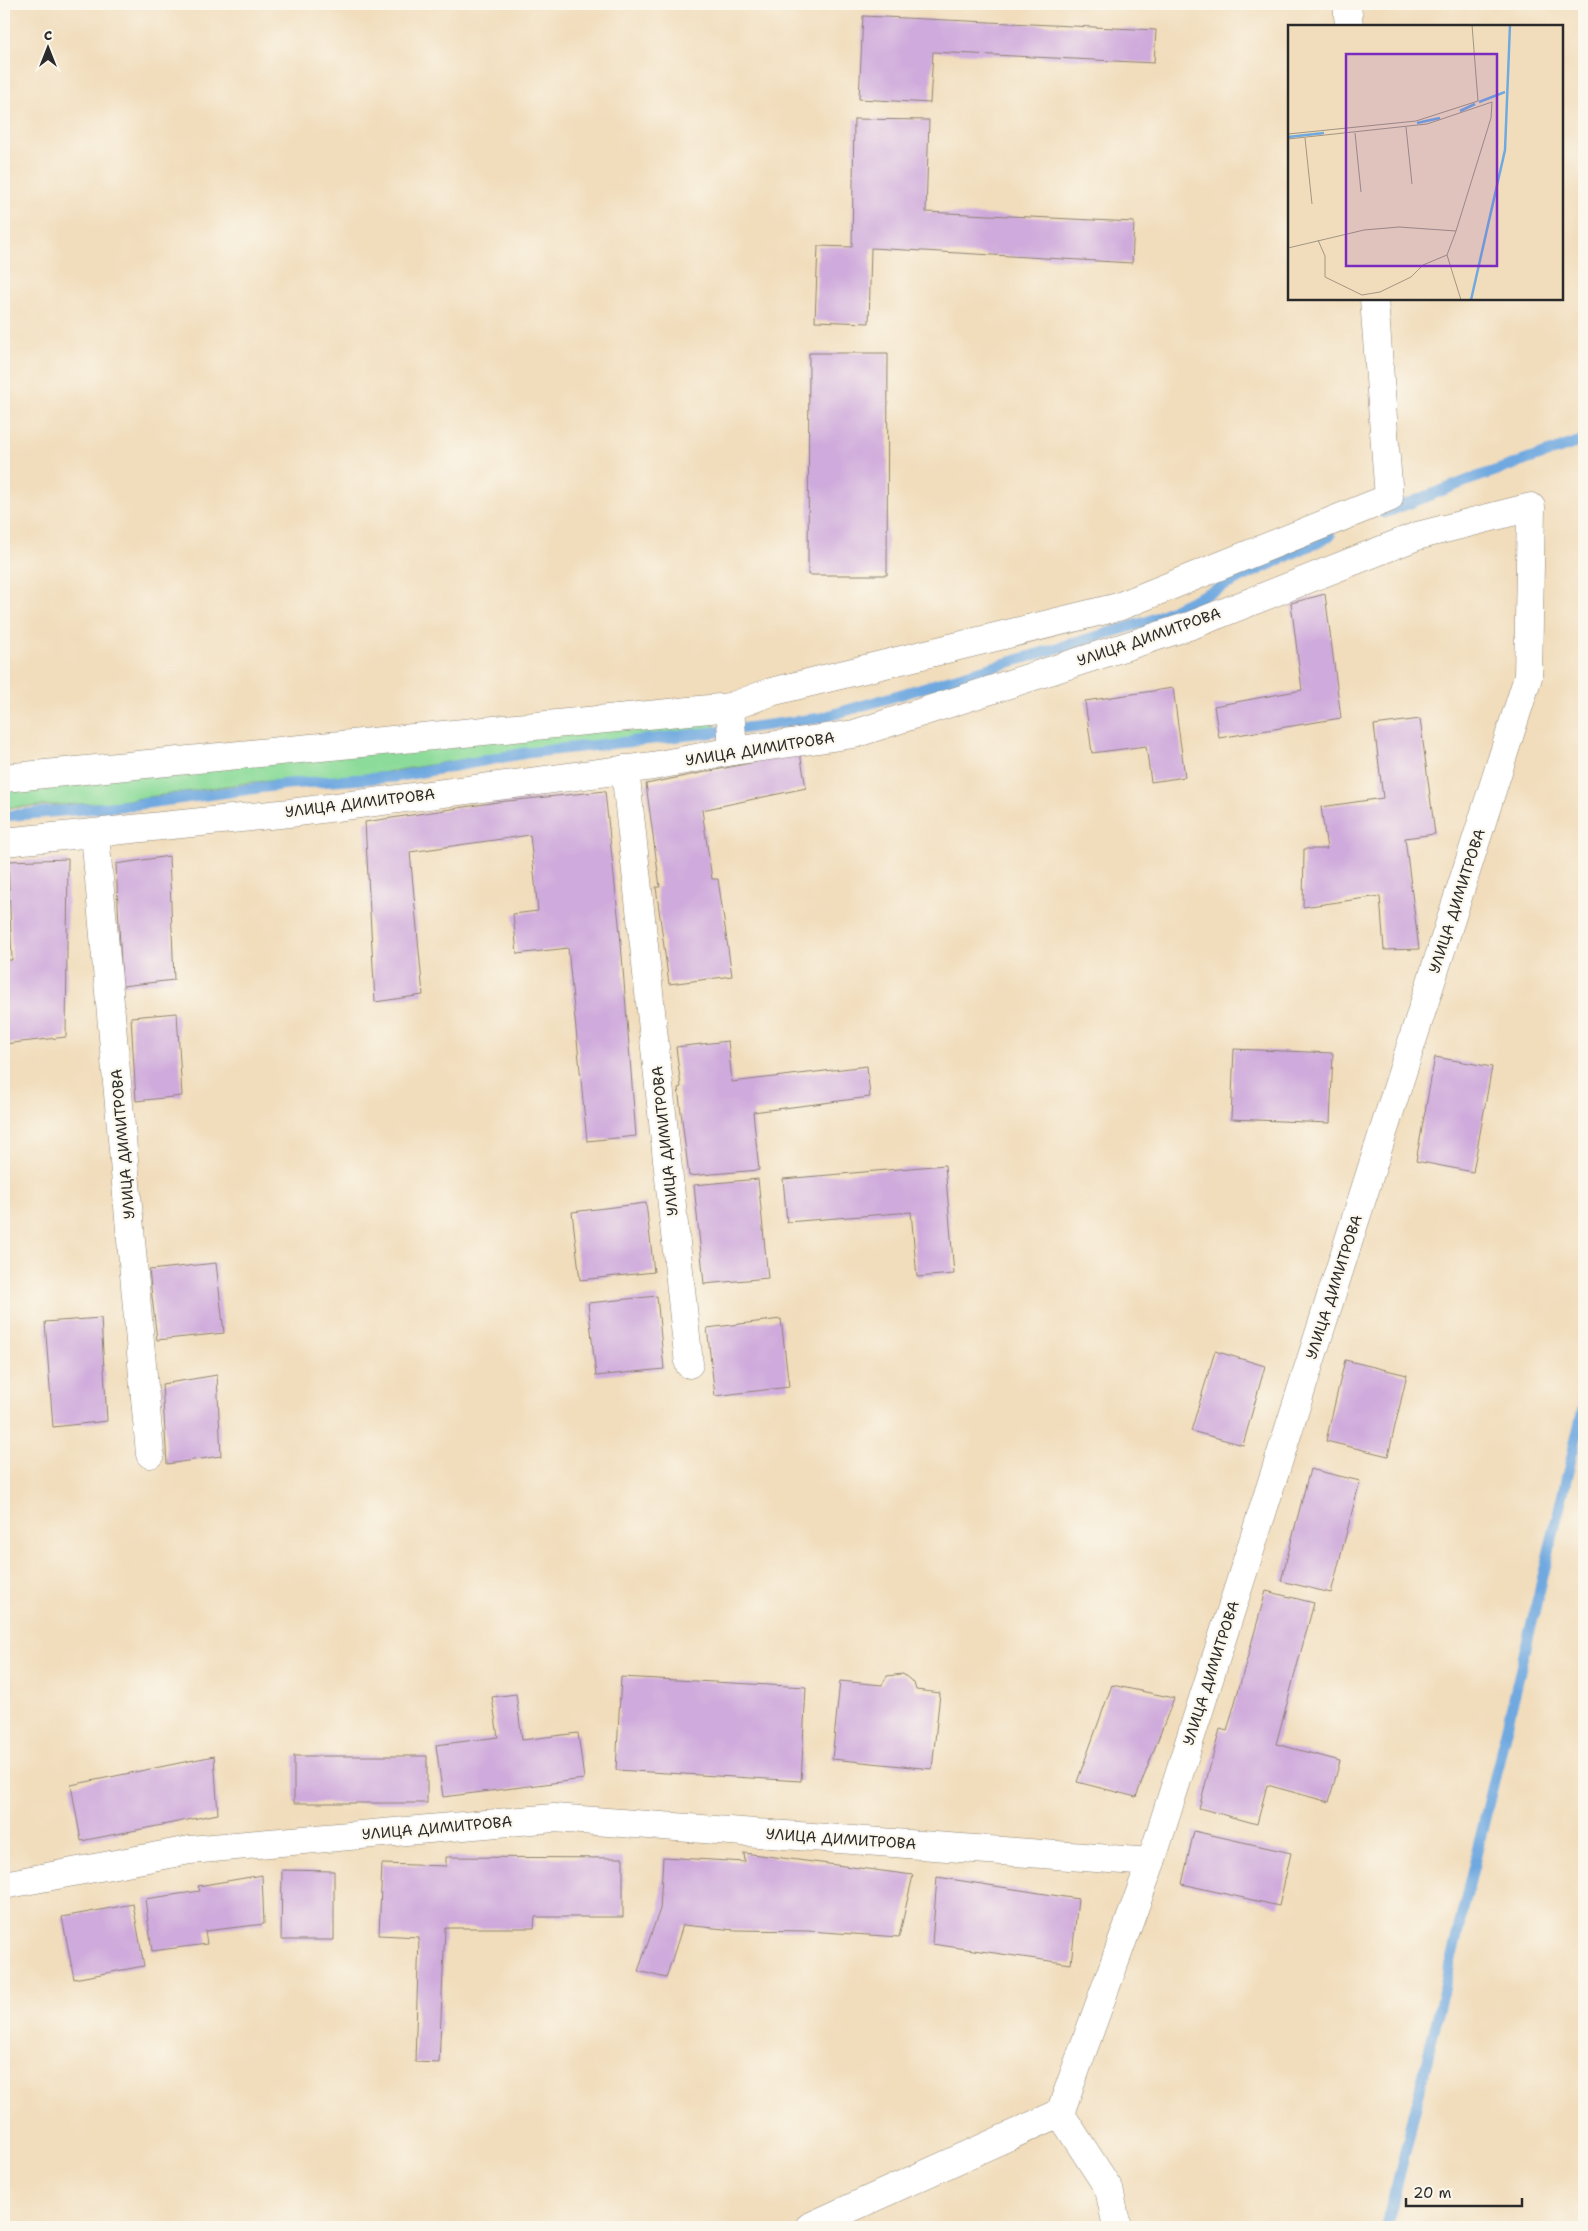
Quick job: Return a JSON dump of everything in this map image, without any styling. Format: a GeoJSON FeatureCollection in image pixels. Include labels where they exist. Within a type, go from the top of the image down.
{"type":"FeatureCollection","features":[{"type":"Feature","properties":{"kind":"street"},"geometry":{"type":"LineString","coordinates":[[1347,4],[1349,25]]}},
{"type":"Feature","properties":{"kind":"street"},"geometry":{"type":"LineString","coordinates":[[4,778],[730,707],[771,692],[1118,606],[1389,498],[1374,300]]}},
{"type":"Feature","properties":{"kind":"street","name":"УЛИЦА ДИМИТРОВА"},"geometry":{"type":"LineString","coordinates":[[4,842],[95,834],[290,812],[625,769],[854,734],[1192,624],[1417,536],[1531,507],[1528,677],[1152,1862],[554,1818],[190,1850],[4,1884]]}},
{"type":"Feature","properties":{"kind":"street"},"geometry":{"type":"LineString","coordinates":[[730,707],[733,751]]}},
{"type":"Feature","properties":{"kind":"street","name":"УЛИЦА ДИМИТРОВА"},"geometry":{"type":"LineString","coordinates":[[625,769],[689,1364]]}},
{"type":"Feature","properties":{"kind":"street","name":"УЛИЦА ДИМИТРОВА"},"geometry":{"type":"LineString","coordinates":[[95,834],[150,1454]]}},
{"type":"Feature","properties":{"kind":"street"},"geometry":{"type":"LineString","coordinates":[[808,2227],[1060,2113],[1152,1862]]}},
{"type":"Feature","properties":{"kind":"street"},"geometry":{"type":"LineString","coordinates":[[1060,2113],[1109,2189],[1117,2227]]}},
{"type":"Feature","properties":{"kind":"green space"},"geometry":{"type":"Polygon","coordinates":[[[714,715],[715,728],[478,757],[381,773],[255,782],[114,802],[4,808],[4,785],[714,715]]]}},
{"type":"Feature","properties":{"kind":"building"},"geometry":{"type":"Polygon","coordinates":[[[863,16],[1156,30],[1154,63],[933,52],[930,103],[859,99],[863,16]]]}},
{"type":"Feature","properties":{"kind":"building"},"geometry":{"type":"Polygon","coordinates":[[[854,119],[929,120],[926,212],[1134,222],[1132,263],[871,248],[869,323],[815,321],[818,246],[852,247],[854,119]]]}},
{"type":"Feature","properties":{"kind":"building"},"geometry":{"type":"Polygon","coordinates":[[[809,353],[888,353],[887,575],[808,575],[809,353]]]}},
{"type":"Feature","properties":{"kind":"building"},"geometry":{"type":"Polygon","coordinates":[[[1325,594],[1341,718],[1219,738],[1214,706],[1302,690],[1291,603],[1325,594]]]}},
{"type":"Feature","properties":{"kind":"building"},"geometry":{"type":"Polygon","coordinates":[[[1173,688],[1185,777],[1151,782],[1146,746],[1092,753],[1085,701],[1173,688]]]}},
{"type":"Feature","properties":{"kind":"building"},"geometry":{"type":"Polygon","coordinates":[[[1420,719],[1435,834],[1405,838],[1419,949],[1384,950],[1380,896],[1303,907],[1304,849],[1327,849],[1321,807],[1383,798],[1374,725],[1420,719]]]}},
{"type":"Feature","properties":{"kind":"building"},"geometry":{"type":"Polygon","coordinates":[[[800,753],[806,788],[702,810],[712,879],[718,879],[732,976],[669,984],[656,887],[660,887],[646,784],[800,753]]]}},
{"type":"Feature","properties":{"kind":"building"},"geometry":{"type":"Polygon","coordinates":[[[605,791],[621,943],[636,1136],[587,1141],[568,948],[517,954],[513,914],[538,911],[530,835],[410,852],[423,995],[375,1002],[365,822],[498,802],[605,791]]]}},
{"type":"Feature","properties":{"kind":"building"},"geometry":{"type":"Polygon","coordinates":[[[169,856],[174,980],[122,986],[116,864],[169,856]]]}},
{"type":"Feature","properties":{"kind":"building"},"geometry":{"type":"Polygon","coordinates":[[[68,859],[66,1037],[4,1044],[4,960],[12,960],[8,861],[68,859]]]}},
{"type":"Feature","properties":{"kind":"building"},"geometry":{"type":"Polygon","coordinates":[[[177,1013],[182,1096],[136,1101],[131,1017],[177,1013]]]}},
{"type":"Feature","properties":{"kind":"building"},"geometry":{"type":"Polygon","coordinates":[[[728,1041],[732,1082],[867,1066],[870,1097],[753,1112],[759,1170],[689,1176],[678,1088],[681,1087],[676,1047],[728,1041]]]}},
{"type":"Feature","properties":{"kind":"building"},"geometry":{"type":"Polygon","coordinates":[[[1234,1049],[1333,1053],[1330,1123],[1231,1119],[1234,1049]]]}},
{"type":"Feature","properties":{"kind":"building"},"geometry":{"type":"Polygon","coordinates":[[[1435,1057],[1492,1067],[1473,1172],[1416,1161],[1435,1057]]]}},
{"type":"Feature","properties":{"kind":"building"},"geometry":{"type":"Polygon","coordinates":[[[945,1165],[954,1274],[917,1277],[911,1212],[787,1222],[783,1179],[945,1165]]]}},
{"type":"Feature","properties":{"kind":"building"},"geometry":{"type":"Polygon","coordinates":[[[758,1179],[768,1278],[704,1284],[694,1185],[758,1179]]]}},
{"type":"Feature","properties":{"kind":"building"},"geometry":{"type":"Polygon","coordinates":[[[646,1203],[654,1272],[580,1280],[572,1212],[646,1203]]]}},
{"type":"Feature","properties":{"kind":"building"},"geometry":{"type":"Polygon","coordinates":[[[216,1263],[224,1333],[157,1340],[149,1270],[216,1263]]]}},
{"type":"Feature","properties":{"kind":"building"},"geometry":{"type":"Polygon","coordinates":[[[657,1296],[664,1369],[596,1376],[588,1303],[657,1296]]]}},
{"type":"Feature","properties":{"kind":"building"},"geometry":{"type":"Polygon","coordinates":[[[101,1318],[107,1421],[53,1427],[45,1322],[101,1318]]]}},
{"type":"Feature","properties":{"kind":"building"},"geometry":{"type":"Polygon","coordinates":[[[781,1319],[789,1387],[715,1396],[707,1328],[781,1319]]]}},
{"type":"Feature","properties":{"kind":"building"},"geometry":{"type":"Polygon","coordinates":[[[1215,1351],[1265,1366],[1243,1445],[1191,1431],[1215,1351]]]}},
{"type":"Feature","properties":{"kind":"building"},"geometry":{"type":"Polygon","coordinates":[[[1345,1360],[1407,1375],[1388,1456],[1326,1441],[1345,1360]]]}},
{"type":"Feature","properties":{"kind":"building"},"geometry":{"type":"Polygon","coordinates":[[[217,1375],[221,1456],[167,1464],[162,1384],[217,1375]]]}},
{"type":"Feature","properties":{"kind":"building"},"geometry":{"type":"Polygon","coordinates":[[[1310,1469],[1360,1481],[1331,1593],[1281,1581],[1310,1469]]]}},
{"type":"Feature","properties":{"kind":"building"},"geometry":{"type":"Polygon","coordinates":[[[1266,1591],[1314,1603],[1276,1744],[1340,1761],[1329,1802],[1267,1785],[1257,1824],[1199,1808],[1220,1729],[1227,1731],[1266,1591]]]}},
{"type":"Feature","properties":{"kind":"building"},"geometry":{"type":"Polygon","coordinates":[[[903,1674],[914,1683],[916,1690],[940,1693],[932,1769],[832,1759],[840,1681],[882,1685],[887,1676],[903,1674]]]}},
{"type":"Feature","properties":{"kind":"building"},"geometry":{"type":"Polygon","coordinates":[[[621,1677],[806,1687],[801,1781],[616,1770],[621,1677]]]}},
{"type":"Feature","properties":{"kind":"building"},"geometry":{"type":"Polygon","coordinates":[[[1112,1685],[1174,1698],[1136,1797],[1077,1782],[1112,1685]]]}},
{"type":"Feature","properties":{"kind":"building"},"geometry":{"type":"Polygon","coordinates":[[[516,1694],[522,1740],[578,1733],[584,1779],[443,1797],[436,1745],[498,1737],[492,1697],[516,1694]]]}},
{"type":"Feature","properties":{"kind":"building"},"geometry":{"type":"Polygon","coordinates":[[[214,1756],[218,1814],[81,1841],[71,1785],[214,1756]]]}},
{"type":"Feature","properties":{"kind":"building"},"geometry":{"type":"Polygon","coordinates":[[[294,1756],[427,1756],[427,1803],[294,1803],[294,1756]]]}},
{"type":"Feature","properties":{"kind":"building"},"geometry":{"type":"Polygon","coordinates":[[[1194,1831],[1291,1853],[1279,1906],[1182,1884],[1194,1831]]]}},
{"type":"Feature","properties":{"kind":"building"},"geometry":{"type":"Polygon","coordinates":[[[744,1853],[913,1875],[899,1937],[808,1931],[735,1930],[683,1925],[666,1978],[638,1971],[660,1909],[663,1857],[745,1862],[744,1853]]]}},
{"type":"Feature","properties":{"kind":"building"},"geometry":{"type":"Polygon","coordinates":[[[446,1857],[623,1858],[623,1917],[535,1917],[534,1928],[445,1928],[439,2063],[415,2062],[419,1937],[379,1935],[382,1864],[446,1866],[446,1857]]]}},
{"type":"Feature","properties":{"kind":"building"},"geometry":{"type":"Polygon","coordinates":[[[282,1870],[334,1871],[334,1940],[281,1940],[282,1870]]]}},
{"type":"Feature","properties":{"kind":"building"},"geometry":{"type":"Polygon","coordinates":[[[262,1875],[264,1924],[205,1931],[207,1944],[152,1951],[145,1899],[200,1891],[198,1886],[262,1875]]]}},
{"type":"Feature","properties":{"kind":"building"},"geometry":{"type":"Polygon","coordinates":[[[937,1877],[1078,1899],[1071,1964],[932,1944],[937,1877]]]}},
{"type":"Feature","properties":{"kind":"building"},"geometry":{"type":"Polygon","coordinates":[[[133,1904],[144,1966],[74,1979],[62,1917],[133,1904]]]}},
{"type":"Feature","properties":{"kind":"waterway"},"geometry":{"type":"LineString","coordinates":[[1384,513],[1469,480],[1584,440]]}},
{"type":"Feature","properties":{"kind":"waterway"},"geometry":{"type":"LineString","coordinates":[[4,816],[133,805],[288,784],[395,777],[526,753],[708,733],[821,718],[1149,621],[1330,536]]}},
{"type":"Feature","properties":{"kind":"waterway"},"geometry":{"type":"LineString","coordinates":[[1387,2227],[1584,1405]]}}]}
